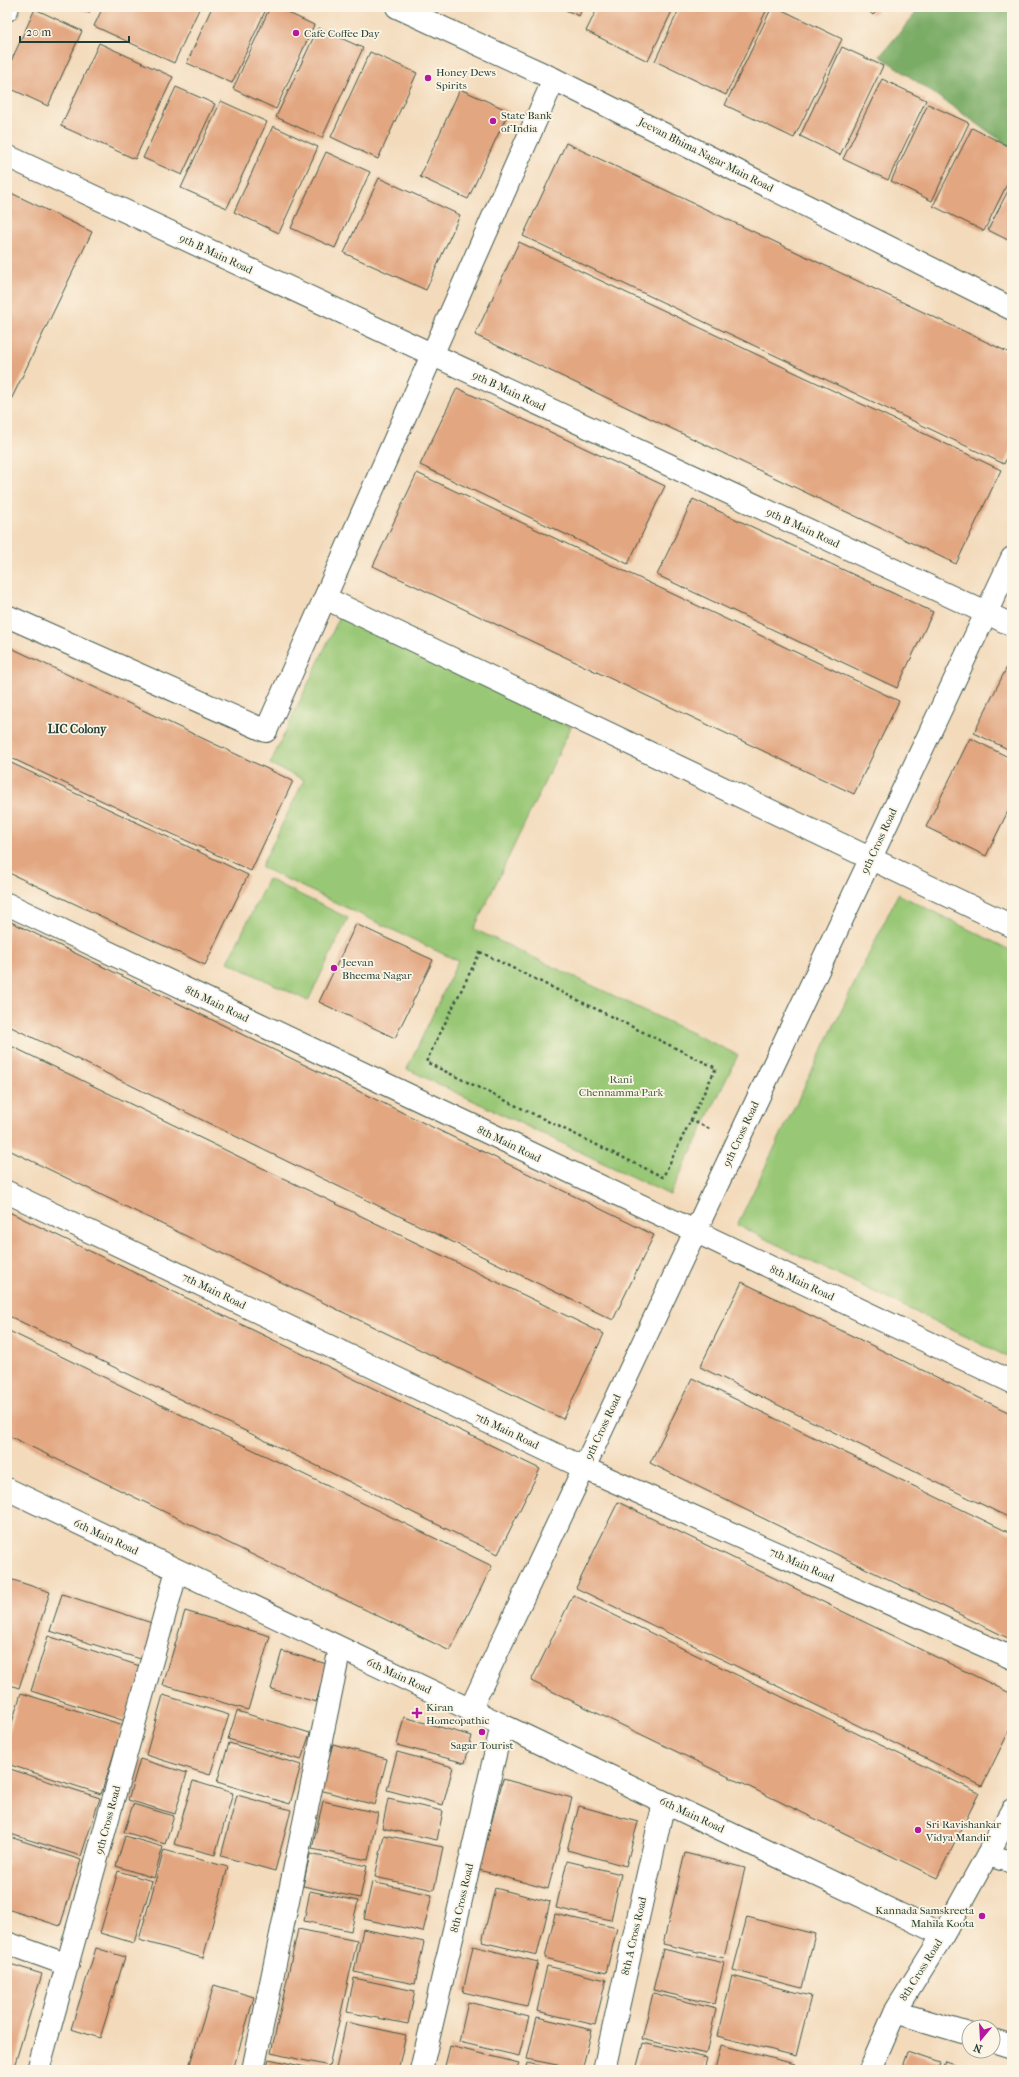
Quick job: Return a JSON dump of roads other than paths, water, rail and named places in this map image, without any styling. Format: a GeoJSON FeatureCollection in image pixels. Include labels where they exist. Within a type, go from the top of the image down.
{"type":"FeatureCollection","features":[{"type":"Feature","properties":{"kind":"street","name":"Jeevan Bhima Nagar Main Road"},"geometry":{"type":"LineString","coordinates":[[397,7],[554,79],[1012,309]]}},
{"type":"Feature","properties":{"kind":"street"},"geometry":{"type":"LineString","coordinates":[[7,616],[266,731],[554,79]]}},
{"type":"Feature","properties":{"kind":"street","name":"9th B Main Road"},"geometry":{"type":"LineString","coordinates":[[7,156],[1012,625]]}},
{"type":"Feature","properties":{"kind":"street","name":"9th Cross Road"},"geometry":{"type":"LineString","coordinates":[[470,1710],[1012,558]]}},
{"type":"Feature","properties":{"kind":"street"},"geometry":{"type":"LineString","coordinates":[[325,598],[1012,926]]}},
{"type":"Feature","properties":{"kind":"street","name":"8th Main Road"},"geometry":{"type":"LineString","coordinates":[[7,904],[1012,1382]]}},
{"type":"Feature","properties":{"kind":"street","name":"7th Main Road"},"geometry":{"type":"LineString","coordinates":[[7,1192],[584,1468],[1012,1658]]}},
{"type":"Feature","properties":{"kind":"street","name":"6th Main Road"},"geometry":{"type":"LineString","coordinates":[[7,1489],[943,1935]]}},
{"type":"Feature","properties":{"kind":"street","name":"9th Cross Road"},"geometry":{"type":"LineString","coordinates":[[38,2070],[177,1570]]}},
{"type":"Feature","properties":{"kind":"street"},"geometry":{"type":"LineString","coordinates":[[253,2070],[340,1648]]}},
{"type":"Feature","properties":{"kind":"street","name":"8th Cross Road"},"geometry":{"type":"LineString","coordinates":[[421,2070],[502,1725]]}},
{"type":"Feature","properties":{"kind":"street","name":"8th A Cross Road"},"geometry":{"type":"LineString","coordinates":[[604,2070],[664,1802]]}},
{"type":"Feature","properties":{"kind":"street","name":"8th Cross Road"},"geometry":{"type":"LineString","coordinates":[[870,2070],[895,2012],[943,1935],[1012,1810]]}},
{"type":"Feature","properties":{"kind":"street"},"geometry":{"type":"LineString","coordinates":[[987,1855],[1012,1862]]}},
{"type":"Feature","properties":{"kind":"street"},"geometry":{"type":"LineString","coordinates":[[7,1943],[68,1965]]}},
{"type":"Feature","properties":{"kind":"street"},"geometry":{"type":"LineString","coordinates":[[895,2012],[961,2032]]}},
{"type":"Feature","properties":{"kind":"street"},"geometry":{"type":"LineString","coordinates":[[1001,2044],[1012,2047]]}},
{"type":"Feature","properties":{"kind":"place","name":"Cafe Coffee Day"},"geometry":{"type":"Point","coordinates":[296,33]}},
{"type":"Feature","properties":{"kind":"place","name":"Honey Dews Spirits"},"geometry":{"type":"Point","coordinates":[428,78]}},
{"type":"Feature","properties":{"kind":"place","name":"State Bank of India"},"geometry":{"type":"Point","coordinates":[493,121]}},
{"type":"Feature","properties":{"kind":"place","name":"Jeevan Bheema Nagar"},"geometry":{"type":"Point","coordinates":[334,968]}},
{"type":"Feature","properties":{"kind":"place","name":"Kiran Homeopathic"},"geometry":{"type":"Point","coordinates":[417,1713]}},
{"type":"Feature","properties":{"kind":"place","name":"Sagar Tourist"},"geometry":{"type":"Point","coordinates":[482,1732]}},
{"type":"Feature","properties":{"kind":"place","name":"Sri Ravishankar Vidya Mandir"},"geometry":{"type":"Point","coordinates":[918,1830]}},
{"type":"Feature","properties":{"kind":"place","name":"Kannada Samskreeta Mahila Koota"},"geometry":{"type":"Point","coordinates":[982,1916]}},
{"type":"Feature","properties":{"kind":"district","name":"LIC Colony"},"geometry":{"type":"Point","coordinates":[77,729]}},
{"type":"Feature","properties":{"kind":"park label","name":"Rani Chennamma Park"},"geometry":{"type":"Point","coordinates":[621,1085]}}]}
